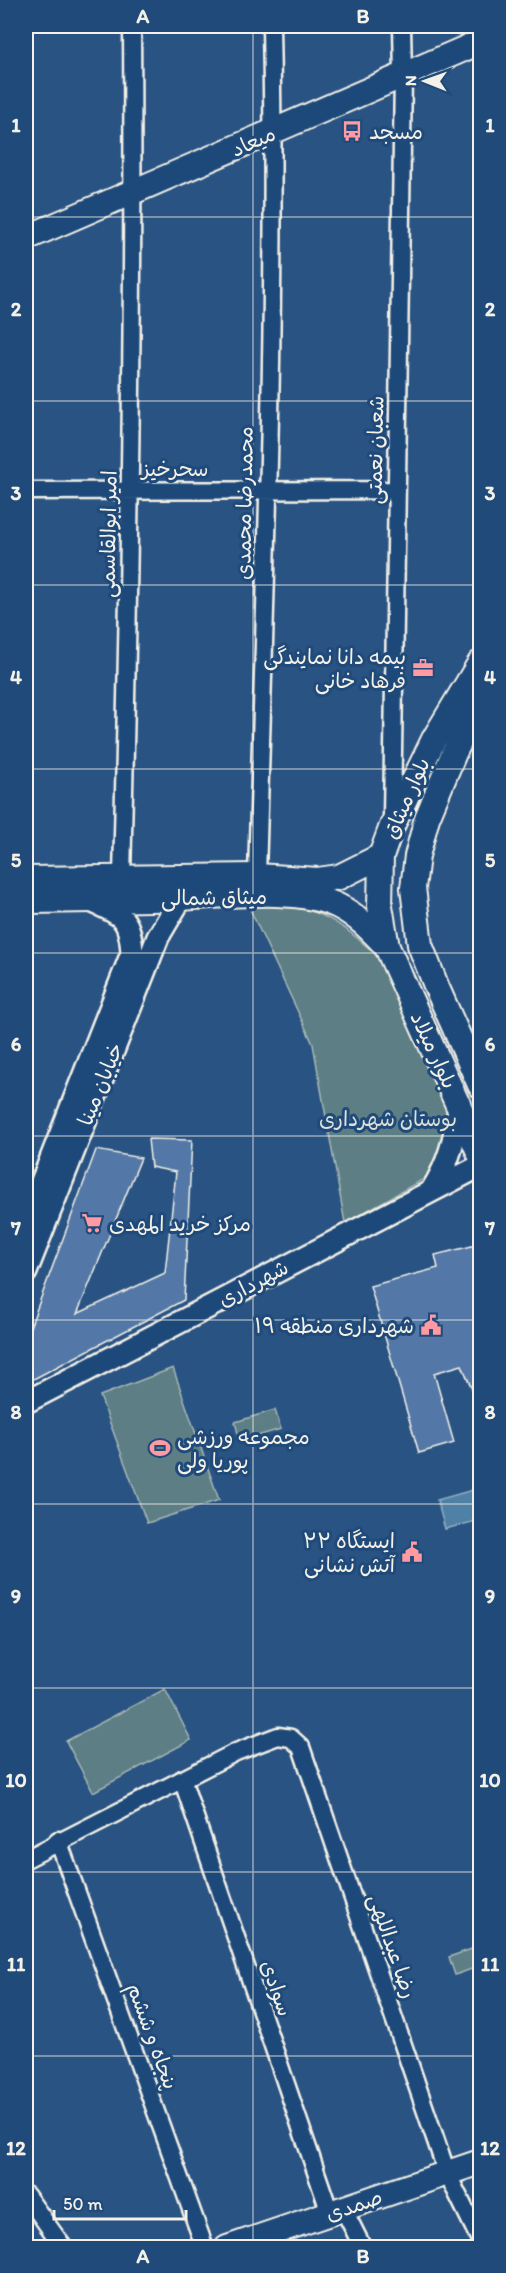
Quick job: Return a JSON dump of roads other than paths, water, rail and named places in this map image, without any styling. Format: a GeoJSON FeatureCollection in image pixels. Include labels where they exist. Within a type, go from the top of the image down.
{"type":"FeatureCollection","features":[{"type":"Feature","properties":{"kind":"main road","name":"میعاد"},"geometry":{"type":"LineString","coordinates":[[26,238],[480,42]]}},
{"type":"Feature","properties":{"kind":"main road","name":"بلوار میثاق"},"geometry":{"type":"LineString","coordinates":[[387,947],[380,906],[381,856],[392,826],[434,738],[480,663]]}},
{"type":"Feature","properties":{"kind":"main road","name":"بلوار میثاق"},"geometry":{"type":"LineString","coordinates":[[413,888],[417,856],[427,818],[454,753],[480,701]]}},
{"type":"Feature","properties":{"kind":"main road","name":"میثاق شمالی"},"geometry":{"type":"LineString","coordinates":[[26,901],[87,900],[257,876],[318,880],[339,877],[381,856]]}},
{"type":"Feature","properties":{"kind":"main road","name":"میثاق شمالی"},"geometry":{"type":"LineString","coordinates":[[26,879],[122,877],[181,887],[312,897],[337,905],[363,921],[387,947]]}},
{"type":"Feature","properties":{"kind":"main road","name":"بلوار میلاد"},"geometry":{"type":"LineString","coordinates":[[413,888],[420,945],[480,1085]]}},
{"type":"Feature","properties":{"kind":"main road","name":"بلوار میلاد"},"geometry":{"type":"LineString","coordinates":[[387,947],[460,1104],[480,1154]]}},
{"type":"Feature","properties":{"kind":"main road","name":"صمدی"},"geometry":{"type":"LineString","coordinates":[[227,2247],[257,2243],[337,2210],[480,2162]]}},
{"type":"Feature","properties":{"kind":"street","name":"امیر ابوالقاسمی"},"geometry":{"type":"LineString","coordinates":[[122,877],[131,491],[132,26]]}},
{"type":"Feature","properties":{"kind":"street","name":"محمدرضا محمدی"},"geometry":{"type":"LineString","coordinates":[[257,876],[273,132],[271,26]]}},
{"type":"Feature","properties":{"kind":"street","name":"شعبان نعمتی"},"geometry":{"type":"LineString","coordinates":[[392,826],[402,26]]}},
{"type":"Feature","properties":{"kind":"street","name":"سحرخیز"},"geometry":{"type":"LineString","coordinates":[[26,491],[397,490]]}},
{"type":"Feature","properties":{"kind":"street","name":"خیابان مینا"},"geometry":{"type":"LineString","coordinates":[[26,1272],[158,937],[181,887]]}},
{"type":"Feature","properties":{"kind":"street","name":"خیابان مینا"},"geometry":{"type":"LineString","coordinates":[[26,1222],[132,953],[127,924],[116,912],[87,900]]}},
{"type":"Feature","properties":{"kind":"street"},"geometry":{"type":"LineString","coordinates":[[432,1190],[444,1171],[452,1149],[460,1104]]}},
{"type":"Feature","properties":{"kind":"street","name":"شهرداری"},"geometry":{"type":"LineString","coordinates":[[26,1402],[480,1166]]}},
{"type":"Feature","properties":{"kind":"street","name":"رضا عبداللهی"},"geometry":{"type":"LineString","coordinates":[[182,1779],[236,1752],[278,1736],[291,1738],[301,1747],[447,2173],[480,2240]]}},
{"type":"Feature","properties":{"kind":"street"},"geometry":{"type":"LineString","coordinates":[[26,1859],[58,1840],[182,1779]]}},
{"type":"Feature","properties":{"kind":"street","name":"سوادی"},"geometry":{"type":"LineString","coordinates":[[182,1779],[337,2210],[363,2247]]}},
{"type":"Feature","properties":{"kind":"street","name":"پنجاه و ششم"},"geometry":{"type":"LineString","coordinates":[[58,1840],[205,2247]]}},
{"type":"Feature","properties":{"kind":"street"},"geometry":{"type":"LineString","coordinates":[[26,2195],[64,2247]]}},
{"type":"Feature","properties":{"kind":"water"},"geometry":{"type":"Polygon","coordinates":[[[480,1488],[480,1520],[445,1529],[437,1500],[480,1488]]]}},
{"type":"Feature","properties":{"kind":"place","name":"مسجد"},"geometry":{"type":"Point","coordinates":[352,131]}},
{"type":"Feature","properties":{"kind":"place","name":"بیمه دانا نمایندگی فرهاد خانی"},"geometry":{"type":"Point","coordinates":[423,668]}},
{"type":"Feature","properties":{"kind":"place","name":"مرکز خرید المهدی"},"geometry":{"type":"Point","coordinates":[92,1223]}},
{"type":"Feature","properties":{"kind":"place","name":"شهرداری منطقه ۱۹"},"geometry":{"type":"Point","coordinates":[431,1325]}},
{"type":"Feature","properties":{"kind":"place","name":"مجموعه ورزشی پوریا ولی"},"geometry":{"type":"Point","coordinates":[160,1448]}},
{"type":"Feature","properties":{"kind":"place","name":"ایستگاه ۲۲ آتش نشانی"},"geometry":{"type":"Point","coordinates":[412,1552]}},
{"type":"Feature","properties":{"kind":"park label","name":"بوستان شهرداری"},"geometry":{"type":"Point","coordinates":[388,1118]}}]}
